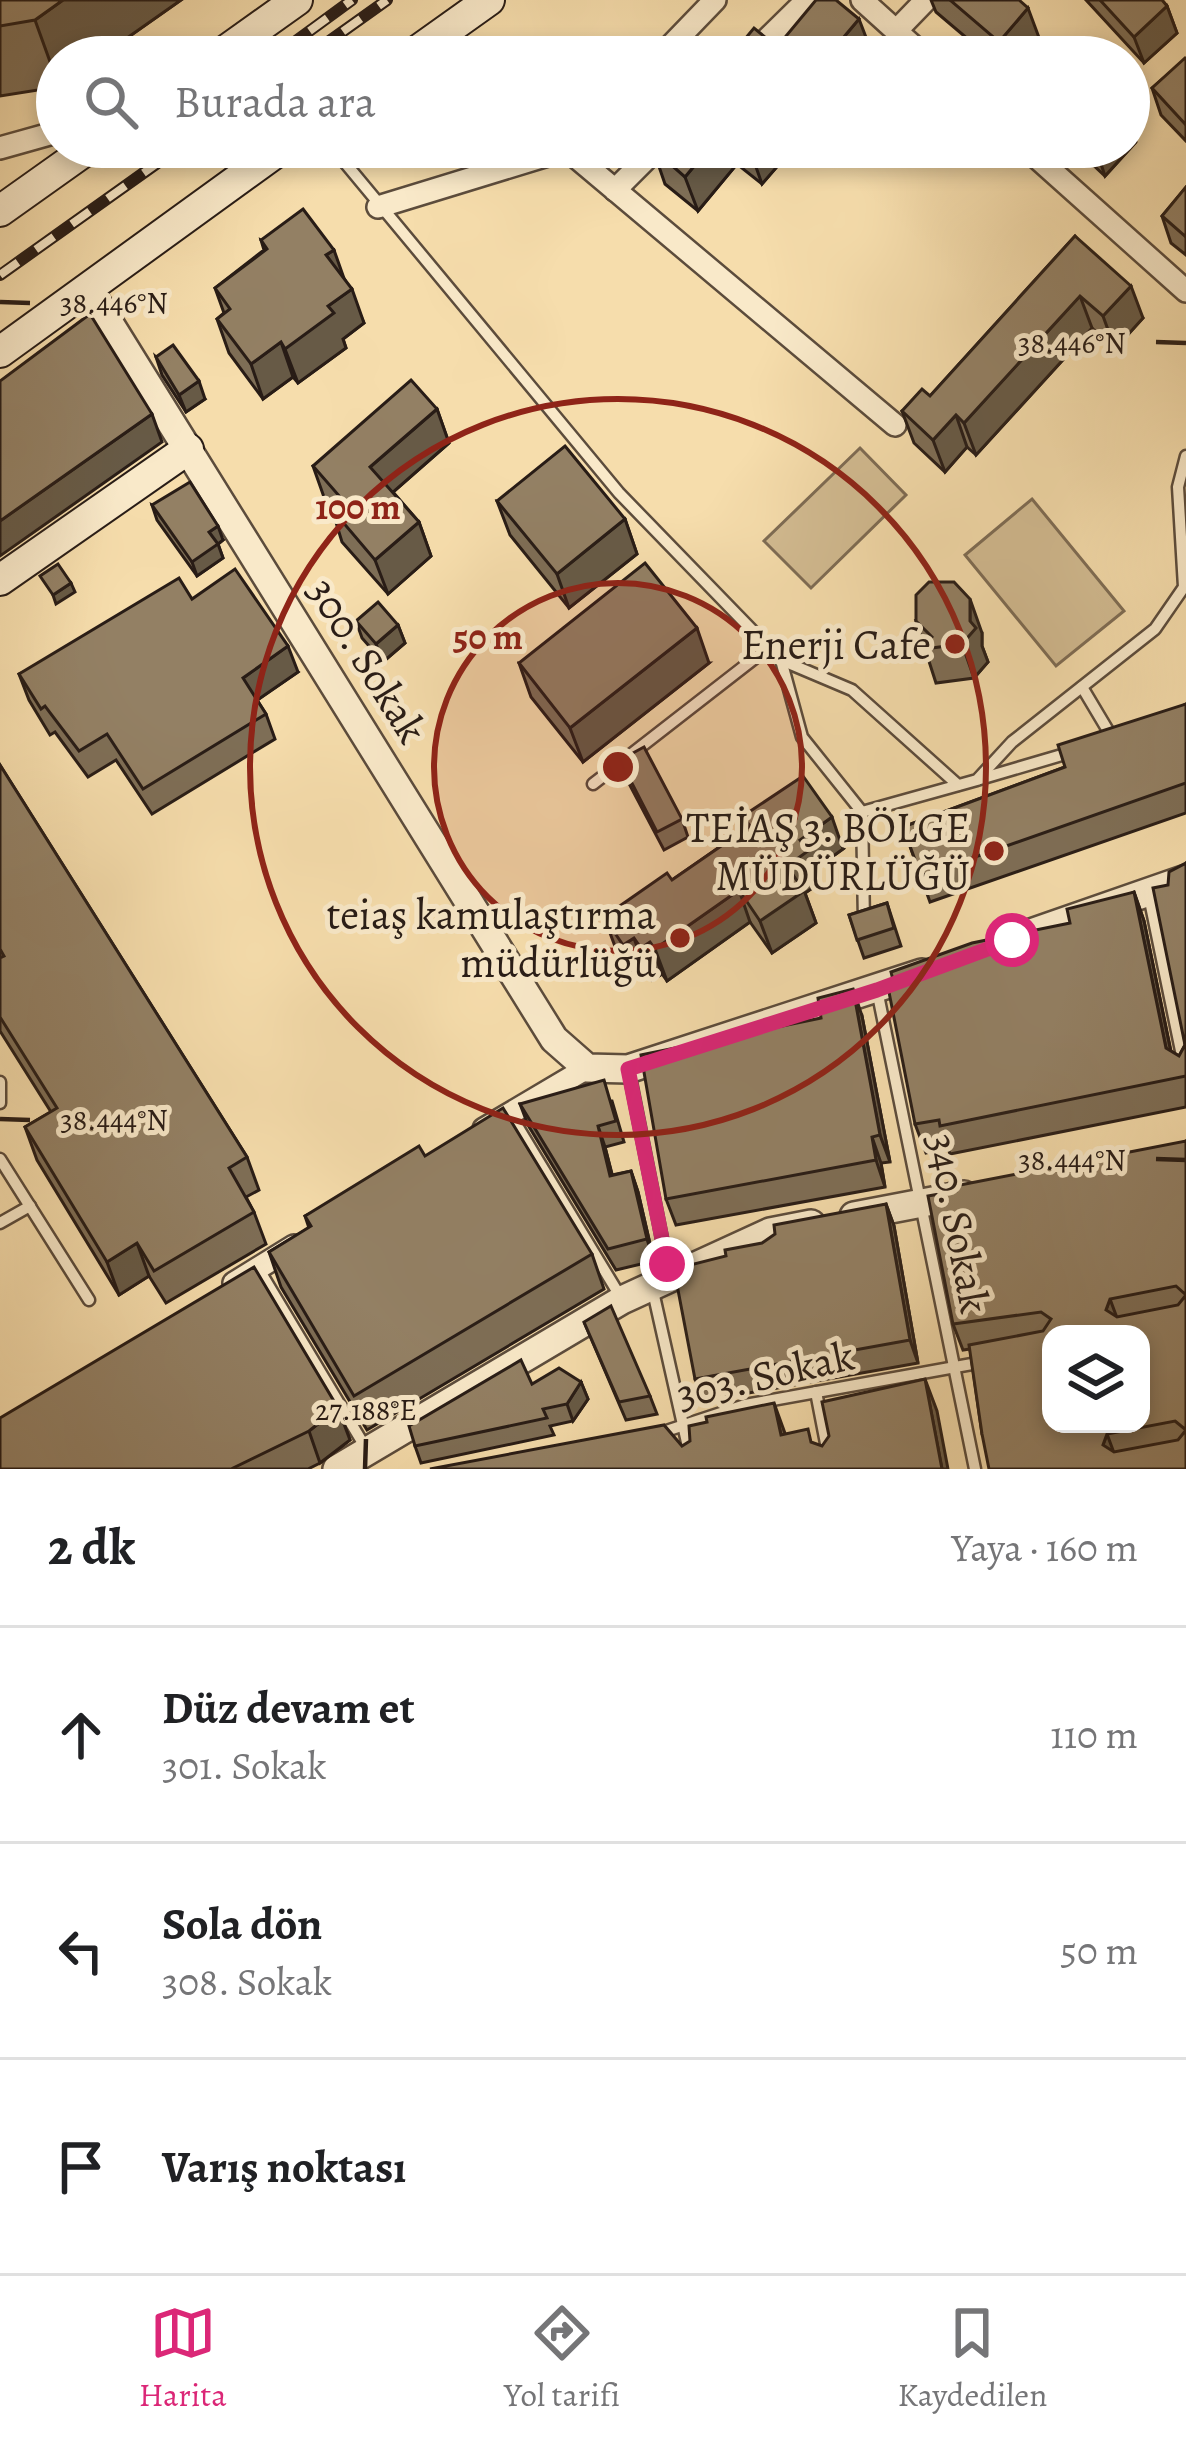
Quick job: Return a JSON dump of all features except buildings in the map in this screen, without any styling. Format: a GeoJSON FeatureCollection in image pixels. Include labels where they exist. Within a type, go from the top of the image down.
{"type":"FeatureCollection","features":[{"type":"Feature","properties":{"kind":"main road"},"geometry":{"type":"LineString","coordinates":[[246,36],[297,0]]}},
{"type":"Feature","properties":{"kind":"main road"},"geometry":{"type":"LineString","coordinates":[[438,36],[489,0]]}},
{"type":"Feature","properties":{"kind":"main road"},"geometry":{"type":"LineString","coordinates":[[0,212],[61,168]]}},
{"type":"Feature","properties":{"kind":"main road"},"geometry":{"type":"LineString","coordinates":[[0,352],[254,168]]}},
{"type":"Feature","properties":{"kind":"main road"},"geometry":{"type":"LineString","coordinates":[[0,580],[188,449]]}},
{"type":"Feature","properties":{"kind":"street"},"geometry":{"type":"LineString","coordinates":[[681,36],[715,0]]}},
{"type":"Feature","properties":{"kind":"street"},"geometry":{"type":"LineString","coordinates":[[770,36],[807,0]]}},
{"type":"Feature","properties":{"kind":"street"},"geometry":{"type":"LineString","coordinates":[[862,0],[902,36]]}},
{"type":"Feature","properties":{"kind":"street"},"geometry":{"type":"LineString","coordinates":[[896,31],[926,0]]}},
{"type":"Feature","properties":{"kind":"street"},"geometry":{"type":"LineString","coordinates":[[0,148],[36,138]]}},
{"type":"Feature","properties":{"kind":"street"},"geometry":{"type":"LineString","coordinates":[[378,207],[508,168]]}},
{"type":"Feature","properties":{"kind":"street"},"geometry":{"type":"LineString","coordinates":[[592,168],[895,425]]}},
{"type":"Feature","properties":{"kind":"street"},"geometry":{"type":"LineString","coordinates":[[615,190],[637,168]]}},
{"type":"Feature","properties":{"kind":"street"},"geometry":{"type":"LineString","coordinates":[[1048,168],[1186,291]]}},
{"type":"Feature","properties":{"kind":"street","name":"300. Sokak"},"geometry":{"type":"LineString","coordinates":[[88,289],[554,1039],[587,1068]]}},
{"type":"Feature","properties":{"kind":"street"},"geometry":{"type":"LineString","coordinates":[[989,948],[1186,879]]}},
{"type":"Feature","properties":{"kind":"street"},"geometry":{"type":"LineString","coordinates":[[471,1138],[587,1068],[628,1069],[944,965]]}},
{"type":"Feature","properties":{"kind":"street"},"geometry":{"type":"LineString","coordinates":[[337,1469],[622,1300],[770,1232],[987,1190]]}},
{"type":"Feature","properties":{"kind":"street"},"geometry":{"type":"LineString","coordinates":[[219,1292],[316,1233]]}},
{"type":"Feature","properties":{"kind":"lane"},"geometry":{"type":"LineString","coordinates":[[348,168],[619,494],[769,647],[782,660],[852,690],[958,785]]}},
{"type":"Feature","properties":{"kind":"lane"},"geometry":{"type":"LineString","coordinates":[[977,780],[1012,742],[1155,628],[1184,587],[1178,487],[1186,456]]}},
{"type":"Feature","properties":{"kind":"lane"},"geometry":{"type":"LineString","coordinates":[[593,784],[769,647]]}},
{"type":"Feature","properties":{"kind":"lane"},"geometry":{"type":"LineString","coordinates":[[782,660],[802,737],[862,812],[864,923]]}},
{"type":"Feature","properties":{"kind":"lane"},"geometry":{"type":"LineString","coordinates":[[1082,687],[1113,739]]}},
{"type":"Feature","properties":{"kind":"lane"},"geometry":{"type":"LineString","coordinates":[[862,812],[1131,734]]}},
{"type":"Feature","properties":{"kind":"lane"},"geometry":{"type":"LineString","coordinates":[[1148,892],[1186,1075]]}},
{"type":"Feature","properties":{"kind":"lane","name":"340. Sokak"},"geometry":{"type":"LineString","coordinates":[[877,990],[975,1469]]}},
{"type":"Feature","properties":{"kind":"lane"},"geometry":{"type":"LineString","coordinates":[[628,1069],[667,1264],[652,1287],[693,1469]]}},
{"type":"Feature","properties":{"kind":"lane"},"geometry":{"type":"LineString","coordinates":[[0,1082],[0,1102]]}},
{"type":"Feature","properties":{"kind":"lane"},"geometry":{"type":"LineString","coordinates":[[510,1114],[622,1300]]}},
{"type":"Feature","properties":{"kind":"lane"},"geometry":{"type":"LineString","coordinates":[[0,1159],[89,1300]]}},
{"type":"Feature","properties":{"kind":"lane"},"geometry":{"type":"LineString","coordinates":[[0,1223],[30,1206]]}},
{"type":"Feature","properties":{"kind":"lane"},"geometry":{"type":"LineString","coordinates":[[259,1268],[367,1450]]}},
{"type":"Feature","properties":{"kind":"lane","name":"303. Sokak"},"geometry":{"type":"LineString","coordinates":[[641,1437],[745,1405],[993,1360]]}},
{"type":"Feature","properties":{"kind":"lane"},"geometry":{"type":"LineString","coordinates":[[816,1392],[831,1469]]}},
{"type":"Feature","properties":{"kind":"shaded area"},"geometry":{"type":"Polygon","coordinates":[[[860,448],[906,495],[811,588],[764,541],[860,448]]]}},
{"type":"Feature","properties":{"kind":"shaded area"},"geometry":{"type":"Polygon","coordinates":[[[1032,499],[1124,611],[1056,666],[965,555],[1032,499]]]}},
{"type":"Feature","properties":{"kind":"railway"},"geometry":{"type":"LineString","coordinates":[[303,36],[352,0]]}},
{"type":"Feature","properties":{"kind":"railway"},"geometry":{"type":"LineString","coordinates":[[336,36],[387,0]]}},
{"type":"Feature","properties":{"kind":"railway"},"geometry":{"type":"LineString","coordinates":[[0,275],[150,168]]}},
{"type":"Feature","properties":{"kind":"place","name":"Enerji Cafe"},"geometry":{"type":"Point","coordinates":[955,644]}},
{"type":"Feature","properties":{"kind":"place","name":"TEİAŞ 3. BÖLGE MÜDÜRLÜĞÜ"},"geometry":{"type":"Point","coordinates":[994,851]}},
{"type":"Feature","properties":{"kind":"place","name":"teiaş kamulaştırma müdürlüğü"},"geometry":{"type":"Point","coordinates":[680,938]}},
{"type":"Feature","properties":{"kind":"route"},"geometry":{"type":"LineString","coordinates":[[667,1264],[628,1069],[877,990],[1012,940]]}}]}
